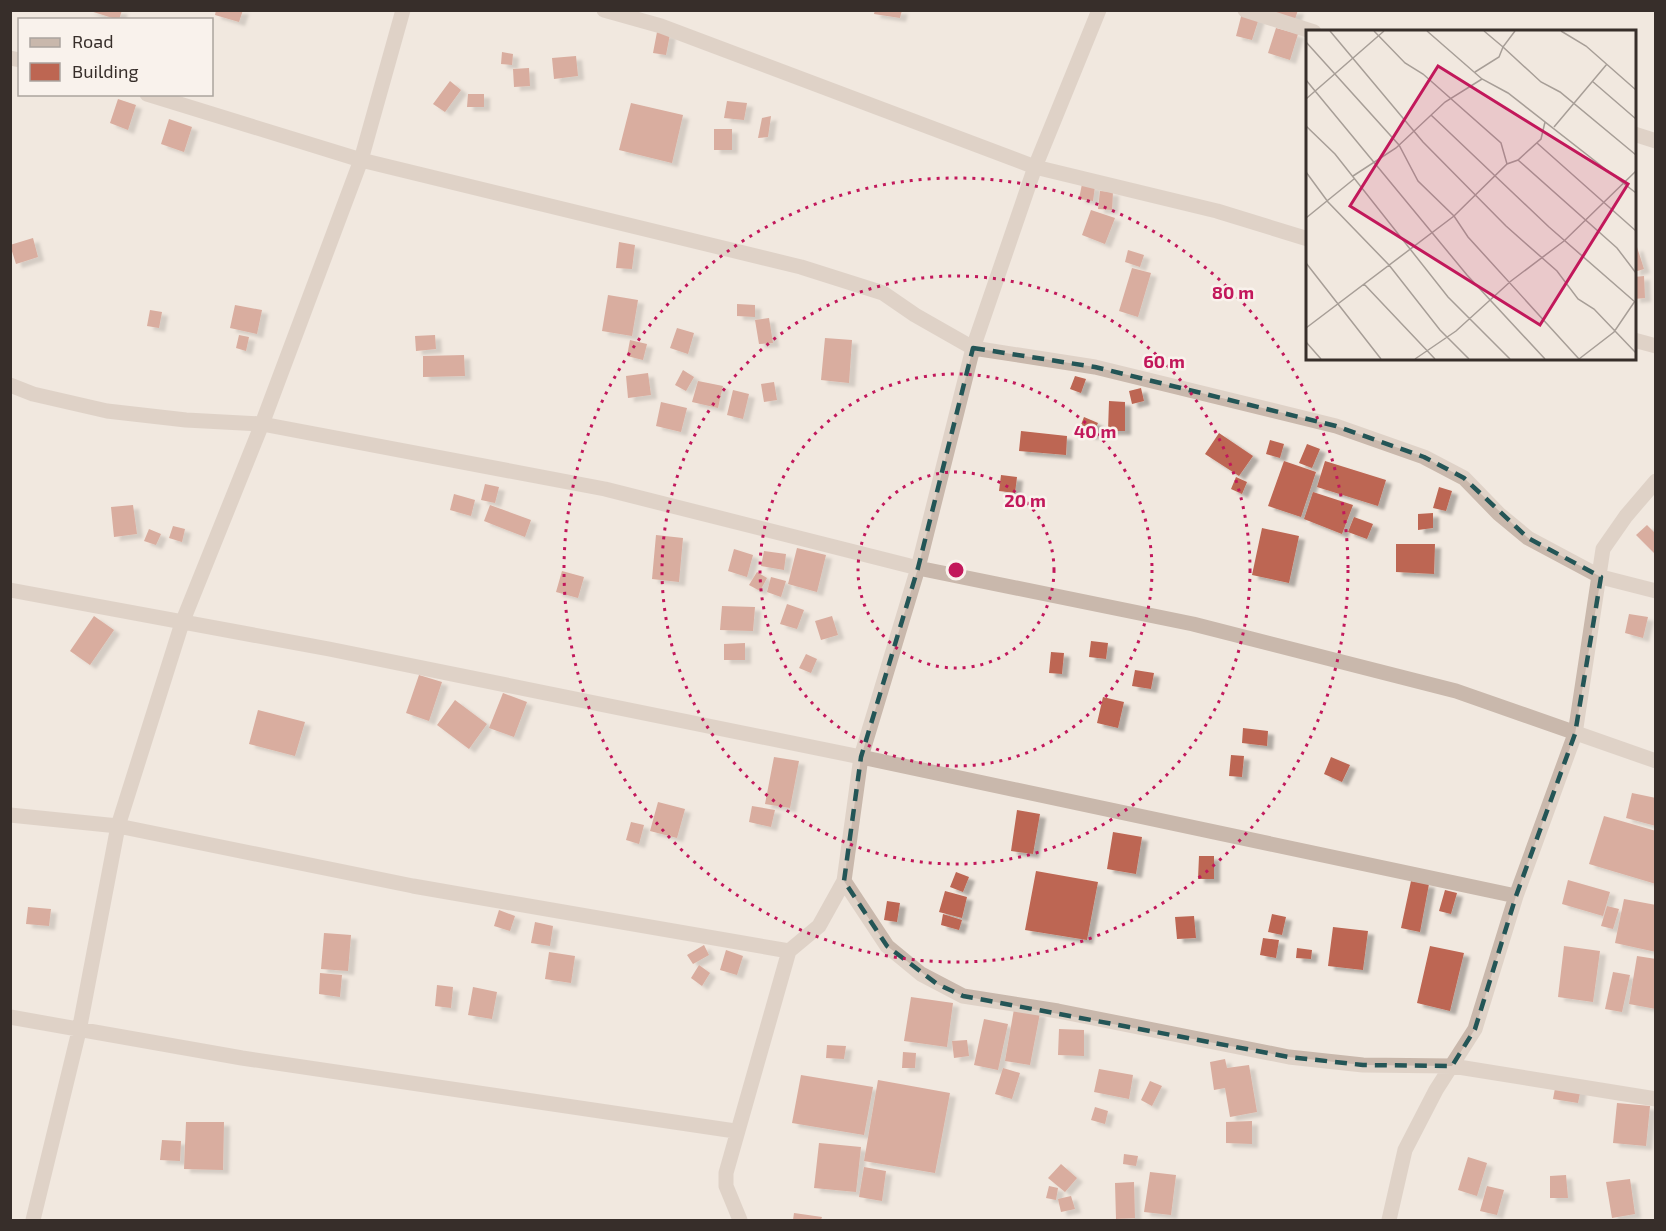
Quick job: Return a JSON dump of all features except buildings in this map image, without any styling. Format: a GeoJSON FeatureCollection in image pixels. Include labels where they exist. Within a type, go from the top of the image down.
{"type":"FeatureCollection","features":[{"type":"Feature","properties":{"kind":"street"},"geometry":{"type":"LineString","coordinates":[[33,1221],[79,1032],[118,826],[182,623],[261,424],[361,160],[403,10]]}},
{"type":"Feature","properties":{"kind":"street"},"geometry":{"type":"LineString","coordinates":[[604,10],[661,26],[1035,167],[1217,211],[1306,238]]}},
{"type":"Feature","properties":{"kind":"street"},"geometry":{"type":"LineString","coordinates":[[740,1221],[726,1186],[726,1173],[735,1131],[789,951],[819,926],[844,881],[861,757],[918,568],[973,348],[1035,167],[1099,10]]}},
{"type":"Feature","properties":{"kind":"street"},"geometry":{"type":"LineString","coordinates":[[1245,10],[1308,30]]}},
{"type":"Feature","properties":{"kind":"street"},"geometry":{"type":"LineString","coordinates":[[153,96],[361,160],[661,231],[811,270],[884,293],[915,315],[973,348],[1095,367],[1336,426],[1424,457],[1464,478],[1499,514],[1528,538],[1601,577],[1656,591]]}},
{"type":"Feature","properties":{"kind":"street"},"geometry":{"type":"LineString","coordinates":[[1636,134],[1656,141]]}},
{"type":"Feature","properties":{"kind":"street"},"geometry":{"type":"LineString","coordinates":[[1636,340],[1656,346]]}},
{"type":"Feature","properties":{"kind":"street"},"geometry":{"type":"LineString","coordinates":[[10,385],[33,394],[107,411],[186,420],[261,424],[605,489],[918,568],[1193,624],[1456,691],[1656,761]]}},
{"type":"Feature","properties":{"kind":"street"},"geometry":{"type":"LineString","coordinates":[[1389,1221],[1405,1150],[1475,1029],[1516,896],[1575,734],[1604,549],[1626,516],[1656,481]]}},
{"type":"Feature","properties":{"kind":"street"},"geometry":{"type":"LineString","coordinates":[[10,590],[329,649],[861,757],[1516,896]]}},
{"type":"Feature","properties":{"kind":"street"},"geometry":{"type":"LineString","coordinates":[[10,815],[118,826],[413,886],[789,951]]}},
{"type":"Feature","properties":{"kind":"street"},"geometry":{"type":"LineString","coordinates":[[844,881],[887,946],[921,974],[963,996],[1058,1011],[1289,1057],[1363,1065],[1452,1066],[1656,1099]]}},
{"type":"Feature","properties":{"kind":"street"},"geometry":{"type":"LineString","coordinates":[[10,1017],[79,1032],[735,1131]]}},
{"type":"Feature","properties":{"kind":"highlighted area"},"geometry":{"type":"Polygon","coordinates":[[[973,348],[1095,367],[1336,426],[1424,457],[1464,478],[1528,538],[1601,577],[1575,734],[1516,896],[1475,1029],[1452,1066],[1363,1065],[1289,1057],[963,996],[937,984],[887,946],[844,881],[861,757],[918,568],[973,348]]]}}]}
